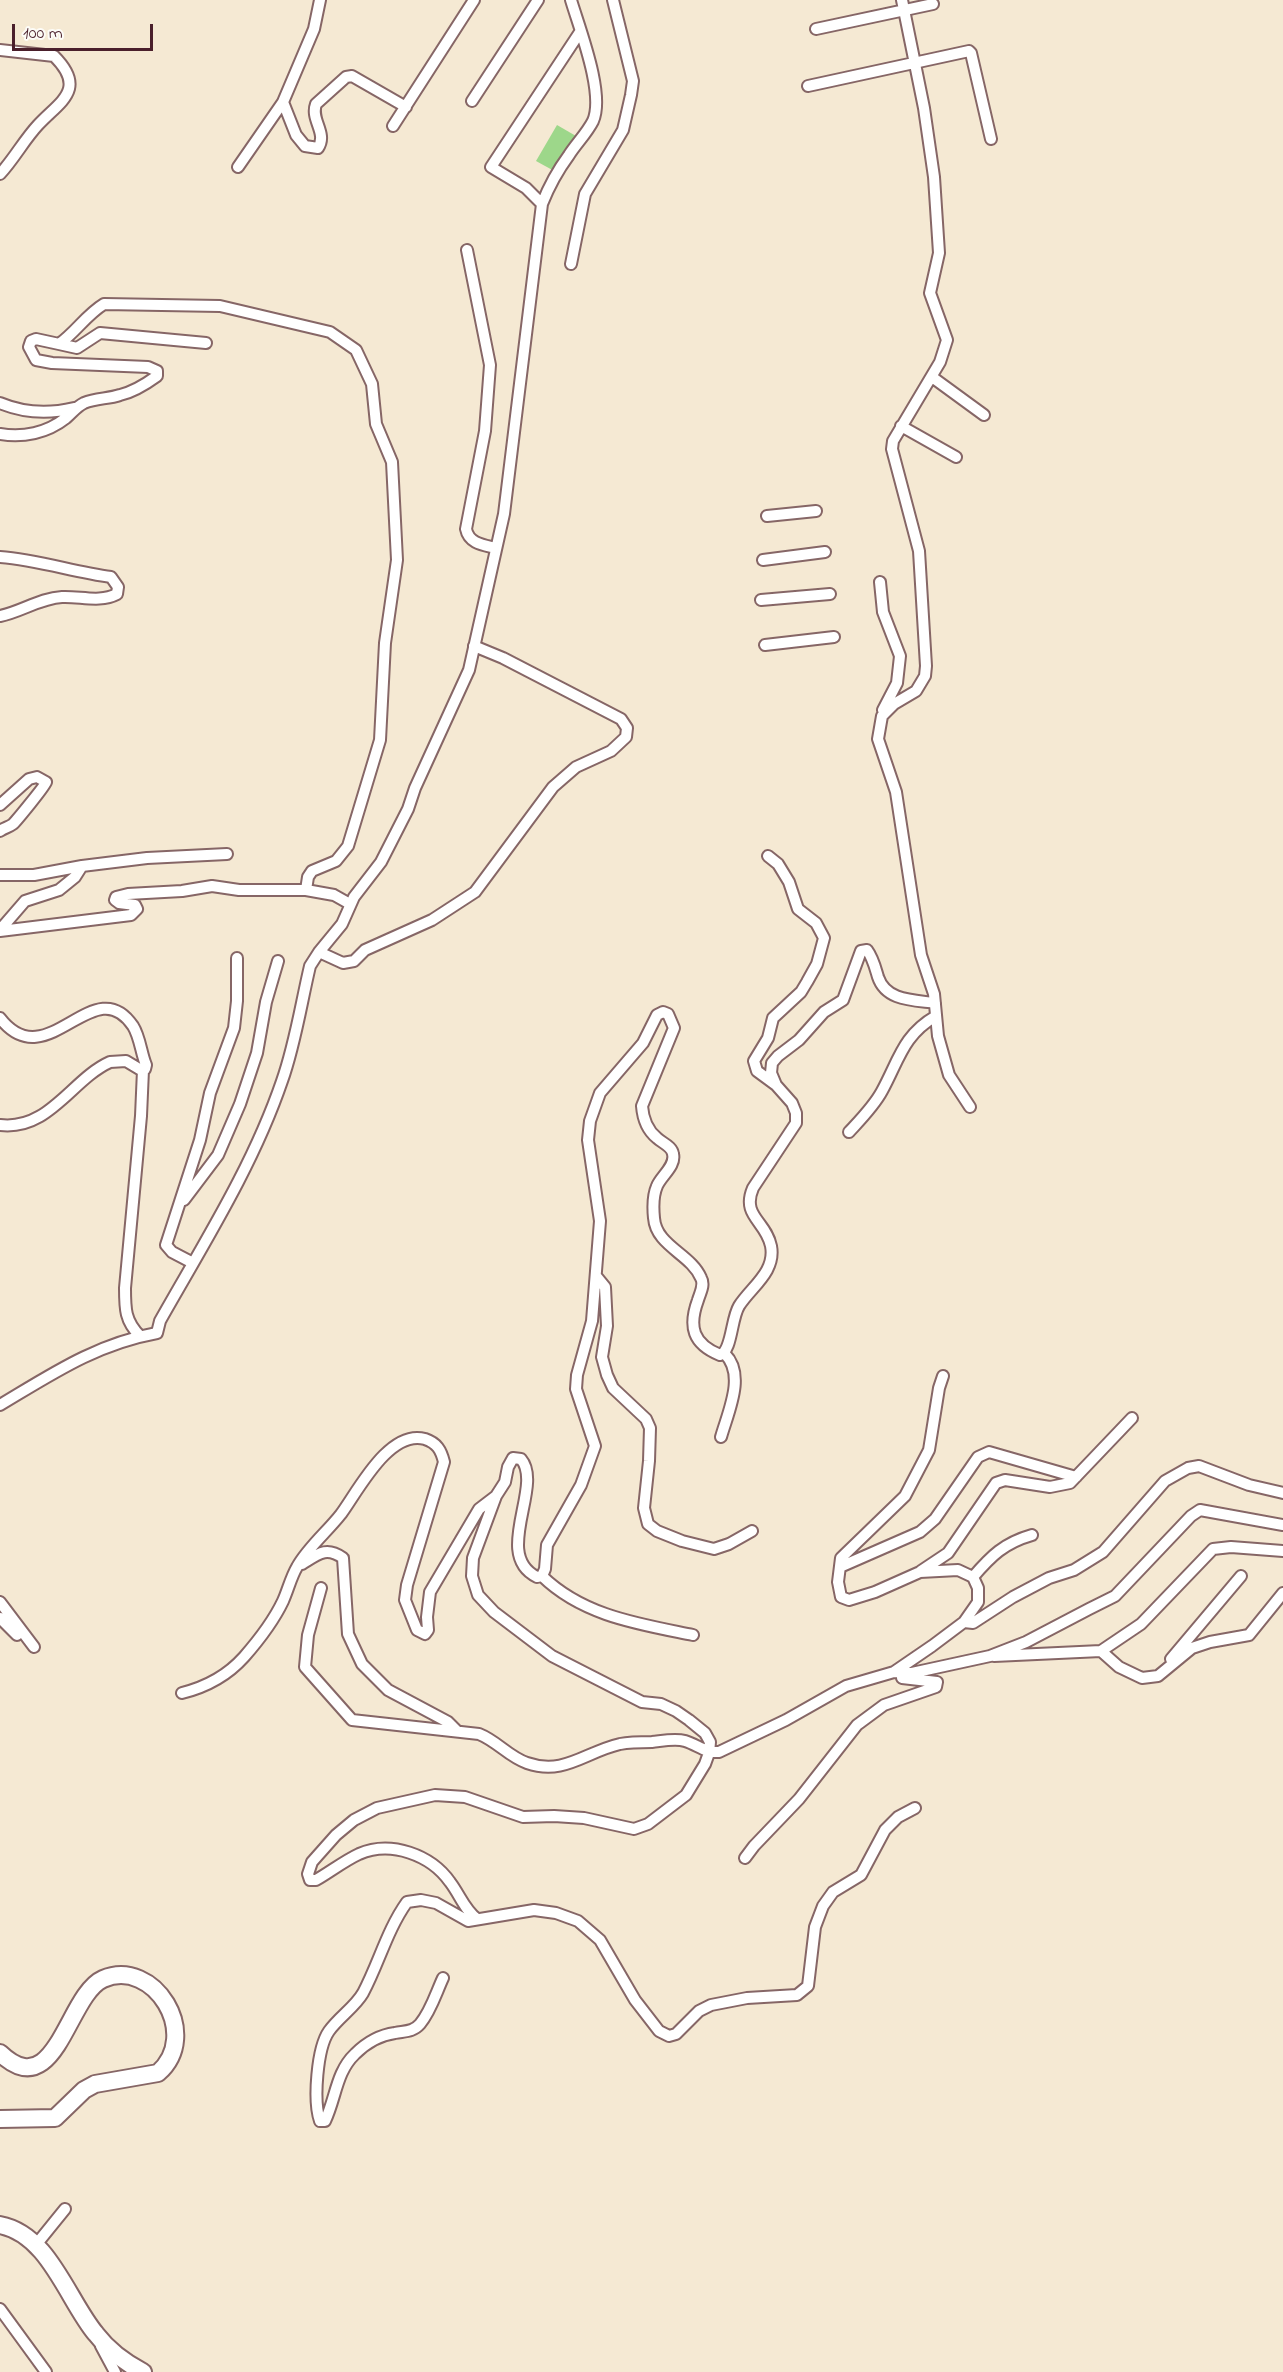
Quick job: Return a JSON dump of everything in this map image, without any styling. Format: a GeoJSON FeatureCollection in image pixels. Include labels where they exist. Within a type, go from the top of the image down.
{"type":"FeatureCollection","features":[{"type":"Feature","properties":{"kind":"main road"},"geometry":{"type":"LineString","coordinates":[[0,2053],[12,2063],[21,2065],[34,2067],[45,2061],[60,2041],[84,1997],[102,1979],[126,1975],[143,1980],[158,1994],[169,2007],[177,2029],[174,2050],[165,2067],[158,2073],[95,2084],[84,2090],[55,2118],[0,2119]]}},
{"type":"Feature","properties":{"kind":"main road"},"geometry":{"type":"LineString","coordinates":[[0,2225],[19,2232],[35,2246],[52,2264],[96,2335],[122,2361],[143,2372]]}},
{"type":"Feature","properties":{"kind":"street"},"geometry":{"type":"LineString","coordinates":[[238,167],[283,102],[314,29],[320,0]]}},
{"type":"Feature","properties":{"kind":"street"},"geometry":{"type":"LineString","coordinates":[[393,126],[474,0]]}},
{"type":"Feature","properties":{"kind":"street"},"geometry":{"type":"LineString","coordinates":[[472,102],[538,0]]}},
{"type":"Feature","properties":{"kind":"street"},"geometry":{"type":"LineString","coordinates":[[0,1405],[89,1353],[140,1336],[157,1333],[160,1321],[246,1166],[267,1121],[283,1079],[310,966],[319,951],[342,924],[350,904],[381,862],[408,809],[415,788],[468,670],[504,514],[542,204],[568,155],[592,122],[597,107],[596,89],[571,0]]}},
{"type":"Feature","properties":{"kind":"street"},"geometry":{"type":"LineString","coordinates":[[571,264],[585,194],[623,130],[631,95],[633,81],[613,0]]}},
{"type":"Feature","properties":{"kind":"street"},"geometry":{"type":"LineString","coordinates":[[882,716],[894,704],[916,691],[925,676],[927,666],[919,551],[892,449],[893,441],[932,377],[945,351],[947,340],[930,293],[939,253],[934,177],[924,108],[902,0]]}},
{"type":"Feature","properties":{"kind":"street"},"geometry":{"type":"LineString","coordinates":[[816,29],[933,4]]}},
{"type":"Feature","properties":{"kind":"street"},"geometry":{"type":"LineString","coordinates":[[542,204],[526,188],[491,167],[580,32]]}},
{"type":"Feature","properties":{"kind":"street"},"geometry":{"type":"LineString","coordinates":[[0,50],[54,56],[67,74],[69,87],[66,99],[38,124],[0,174]]}},
{"type":"Feature","properties":{"kind":"street"},"geometry":{"type":"LineString","coordinates":[[808,87],[966,51],[971,53],[991,139]]}},
{"type":"Feature","properties":{"kind":"street"},"geometry":{"type":"LineString","coordinates":[[283,102],[296,135],[305,146],[314,149],[321,145],[322,136],[314,110],[316,104],[346,77],[352,76],[406,107]]}},
{"type":"Feature","properties":{"kind":"street"},"geometry":{"type":"LineString","coordinates":[[467,250],[490,365],[485,431],[466,529],[467,537],[473,541],[496,549]]}},
{"type":"Feature","properties":{"kind":"street"},"geometry":{"type":"LineString","coordinates":[[59,344],[78,327],[89,313],[104,304],[220,306],[330,332],[356,350],[372,384],[376,424],[392,462],[397,560],[385,643],[380,740],[348,846],[336,861],[312,871],[308,877],[306,890]]}},
{"type":"Feature","properties":{"kind":"street"},"geometry":{"type":"LineString","coordinates":[[0,434],[13,436],[36,434],[58,423],[75,408],[92,400],[119,396],[150,381],[158,374],[148,367],[40,362],[36,360],[29,347],[31,341],[36,339],[77,348],[95,334],[100,333],[206,343]]}},
{"type":"Feature","properties":{"kind":"street"},"geometry":{"type":"LineString","coordinates":[[932,377],[984,415]]}},
{"type":"Feature","properties":{"kind":"street"},"geometry":{"type":"LineString","coordinates":[[0,403],[44,412],[75,408]]}},
{"type":"Feature","properties":{"kind":"street"},"geometry":{"type":"LineString","coordinates":[[901,426],[956,457]]}},
{"type":"Feature","properties":{"kind":"street"},"geometry":{"type":"LineString","coordinates":[[767,516],[816,511]]}},
{"type":"Feature","properties":{"kind":"street"},"geometry":{"type":"LineString","coordinates":[[763,560],[825,552]]}},
{"type":"Feature","properties":{"kind":"street"},"geometry":{"type":"LineString","coordinates":[[0,557],[29,560],[79,573],[111,577],[118,587],[117,594],[110,598],[47,599],[0,616]]}},
{"type":"Feature","properties":{"kind":"street"},"geometry":{"type":"LineString","coordinates":[[880,582],[883,612],[899,650],[900,664],[895,689],[884,707],[878,739],[896,792],[921,955],[935,1003],[938,1036],[949,1075],[970,1107]]}},
{"type":"Feature","properties":{"kind":"street"},"geometry":{"type":"LineString","coordinates":[[761,600],[830,594]]}},
{"type":"Feature","properties":{"kind":"street"},"geometry":{"type":"LineString","coordinates":[[765,645],[834,638]]}},
{"type":"Feature","properties":{"kind":"street"},"geometry":{"type":"LineString","coordinates":[[319,951],[344,963],[354,961],[365,950],[432,921],[475,892],[552,788],[576,767],[611,751],[626,737],[627,728],[621,719],[503,658],[474,646]]}},
{"type":"Feature","properties":{"kind":"street"},"geometry":{"type":"LineString","coordinates":[[0,805],[29,778],[37,777],[46,782],[43,790],[24,809],[16,822],[0,831]]}},
{"type":"Feature","properties":{"kind":"street"},"geometry":{"type":"LineString","coordinates":[[0,875],[34,875],[147,858],[227,854]]}},
{"type":"Feature","properties":{"kind":"street"},"geometry":{"type":"LineString","coordinates":[[725,1354],[732,1323],[739,1306],[764,1278],[769,1260],[771,1246],[749,1207],[748,1198],[796,1123],[796,1113],[792,1103],[776,1085],[756,1071],[754,1061],[768,1038],[773,1018],[801,992],[807,982],[817,964],[824,938],[816,923],[798,909],[789,882],[778,864],[768,856]]}},
{"type":"Feature","properties":{"kind":"street"},"geometry":{"type":"LineString","coordinates":[[0,930],[25,901],[59,890],[75,877],[82,866]]}},
{"type":"Feature","properties":{"kind":"street"},"geometry":{"type":"LineString","coordinates":[[0,930],[131,915],[137,909],[135,905],[118,903],[115,900],[116,897],[212,886],[238,890],[306,890],[334,895],[350,904]]}},
{"type":"Feature","properties":{"kind":"street"},"geometry":{"type":"LineString","coordinates":[[776,1085],[771,1073],[772,1064],[825,1012],[843,1000],[861,951],[867,950],[872,956],[880,984],[890,995],[935,1003]]}},
{"type":"Feature","properties":{"kind":"street"},"geometry":{"type":"LineString","coordinates":[[193,1263],[172,1252],[166,1245],[200,1140],[210,1093],[234,1028],[237,1001],[237,958]]}},
{"type":"Feature","properties":{"kind":"street"},"geometry":{"type":"LineString","coordinates":[[178,1208],[218,1155],[240,1104],[257,1053],[266,1002],[278,961]]}},
{"type":"Feature","properties":{"kind":"street"},"geometry":{"type":"LineString","coordinates":[[0,1018],[17,1033],[37,1037],[52,1034],[95,1009],[116,1012],[127,1019],[135,1029],[146,1065],[143,1070],[125,1288],[126,1317],[131,1327],[140,1336]]}},
{"type":"Feature","properties":{"kind":"street"},"geometry":{"type":"LineString","coordinates":[[542,1576],[545,1569],[547,1545],[581,1485],[595,1446],[576,1389],[576,1375],[592,1321],[600,1221],[588,1140],[590,1121],[600,1093],[643,1043],[657,1015],[663,1012],[668,1014],[674,1028],[642,1106],[643,1117],[650,1130],[671,1148],[674,1155],[672,1163],[657,1186],[654,1199],[654,1219],[657,1232],[696,1270],[702,1279],[703,1286],[695,1308],[696,1339],[706,1349],[720,1355],[725,1354]]}},
{"type":"Feature","properties":{"kind":"street"},"geometry":{"type":"LineString","coordinates":[[849,1132],[881,1094],[909,1038],[919,1027],[936,1016]]}},
{"type":"Feature","properties":{"kind":"street"},"geometry":{"type":"LineString","coordinates":[[0,1125],[13,1126],[34,1120],[110,1062],[126,1061],[143,1070]]}},
{"type":"Feature","properties":{"kind":"street"},"geometry":{"type":"LineString","coordinates":[[596,1275],[605,1287],[607,1326],[602,1357],[607,1375],[613,1388],[642,1414],[650,1428],[644,1508],[648,1524],[657,1531],[682,1541],[714,1549],[729,1544],[752,1531]]}},
{"type":"Feature","properties":{"kind":"street"},"geometry":{"type":"LineString","coordinates":[[721,1437],[734,1392],[734,1370],[725,1354]]}},
{"type":"Feature","properties":{"kind":"street"},"geometry":{"type":"LineString","coordinates":[[944,1376],[939,1388],[929,1450],[918,1474],[905,1496],[841,1558],[838,1582],[841,1597],[849,1600],[875,1592],[920,1572],[948,1553],[996,1483],[1005,1480],[1050,1487],[1070,1483],[1132,1418]]}},
{"type":"Feature","properties":{"kind":"street"},"geometry":{"type":"LineString","coordinates":[[182,1693],[203,1688],[243,1658],[282,1603],[297,1567],[340,1516],[367,1473],[387,1452],[407,1441],[419,1438],[434,1442],[442,1452],[444,1461],[433,1505],[407,1585],[405,1600],[417,1630],[425,1634],[428,1630],[430,1592],[478,1509],[496,1496]]}},
{"type":"Feature","properties":{"kind":"street"},"geometry":{"type":"LineString","coordinates":[[840,1567],[920,1532],[935,1519],[978,1456],[989,1452],[1076,1477]]}},
{"type":"Feature","properties":{"kind":"street"},"geometry":{"type":"LineString","coordinates":[[477,1920],[461,1902],[450,1882],[430,1861],[408,1852],[385,1849],[362,1853],[316,1880],[310,1880],[308,1874],[312,1862],[336,1835],[354,1820],[377,1808],[435,1795],[465,1797],[523,1817],[584,1818],[634,1829],[648,1824],[686,1795],[709,1753],[710,1742],[705,1733],[676,1711],[661,1704],[642,1702],[552,1656],[495,1612],[478,1594],[472,1576],[473,1557],[513,1458],[521,1459],[527,1466],[518,1537],[520,1557],[529,1573],[537,1577],[542,1576],[558,1591],[588,1608],[631,1623],[693,1635]]}},
{"type":"Feature","properties":{"kind":"street"},"geometry":{"type":"LineString","coordinates":[[964,1622],[973,1623],[1013,1597],[1049,1578],[1074,1570],[1103,1552],[1165,1480],[1188,1468],[1199,1466],[1249,1485],[1283,1493]]}},
{"type":"Feature","properties":{"kind":"street"},"geometry":{"type":"LineString","coordinates":[[990,1656],[1049,1630],[1115,1596],[1191,1516],[1200,1510],[1283,1526]]}},
{"type":"Feature","properties":{"kind":"street"},"geometry":{"type":"LineString","coordinates":[[972,1577],[991,1555],[1016,1540],[1032,1535]]}},
{"type":"Feature","properties":{"kind":"street"},"geometry":{"type":"LineString","coordinates":[[894,1672],[912,1673],[990,1656],[1101,1651],[1141,1624],[1213,1549],[1231,1547],[1283,1551]]}},
{"type":"Feature","properties":{"kind":"street"},"geometry":{"type":"LineString","coordinates":[[297,1567],[323,1552],[335,1552],[343,1558],[348,1634],[362,1664],[388,1690],[448,1722],[458,1731]]}},
{"type":"Feature","properties":{"kind":"street"},"geometry":{"type":"LineString","coordinates":[[321,1588],[309,1635],[305,1667],[351,1720],[485,1736],[526,1762],[547,1767],[565,1766],[605,1749],[636,1742],[683,1740],[709,1753],[719,1752],[786,1720],[846,1686],[894,1672],[964,1622],[978,1602],[978,1588],[972,1577],[958,1570],[920,1572]]}},
{"type":"Feature","properties":{"kind":"street"},"geometry":{"type":"LineString","coordinates":[[1158,1676],[1193,1631],[1241,1576]]}},
{"type":"Feature","properties":{"kind":"street"},"geometry":{"type":"LineString","coordinates":[[1101,1651],[1119,1667],[1142,1677],[1158,1676],[1192,1648],[1210,1642],[1249,1635],[1283,1593]]}},
{"type":"Feature","properties":{"kind":"street"},"geometry":{"type":"LineString","coordinates":[[0,1602],[34,1647],[24,1643],[0,1618]]}},
{"type":"Feature","properties":{"kind":"street"},"geometry":{"type":"LineString","coordinates":[[745,1858],[799,1799],[857,1725],[884,1705],[936,1688],[937,1682],[904,1679],[894,1672]]}},
{"type":"Feature","properties":{"kind":"street"},"geometry":{"type":"LineString","coordinates":[[443,1978],[428,2013],[419,2026],[408,2032],[394,2033],[370,2041],[353,2055],[343,2068],[325,2121],[321,2121],[318,2112],[319,2077],[324,2039],[342,2015],[362,1995],[397,1916],[407,1902],[421,1900],[436,1903],[468,1921],[534,1910],[556,1913],[578,1922],[600,1940],[635,2000],[659,2031],[669,2036],[676,2034],[699,2012],[711,2005],[747,1998],[797,1995],[808,1986],[815,1927],[823,1906],[833,1892],[861,1875],[885,1830],[898,1817],[915,1808]]}},
{"type":"Feature","properties":{"kind":"street"},"geometry":{"type":"LineString","coordinates":[[35,2246],[65,2209]]}},
{"type":"Feature","properties":{"kind":"street"},"geometry":{"type":"LineString","coordinates":[[0,2309],[46,2372]]}},
{"type":"Feature","properties":{"kind":"street"},"geometry":{"type":"LineString","coordinates":[[96,2335],[115,2372]]}},
{"type":"Feature","properties":{"kind":"green space"},"geometry":{"type":"Polygon","coordinates":[[[557,125],[576,136],[556,172],[536,161],[557,125]]]}}]}
